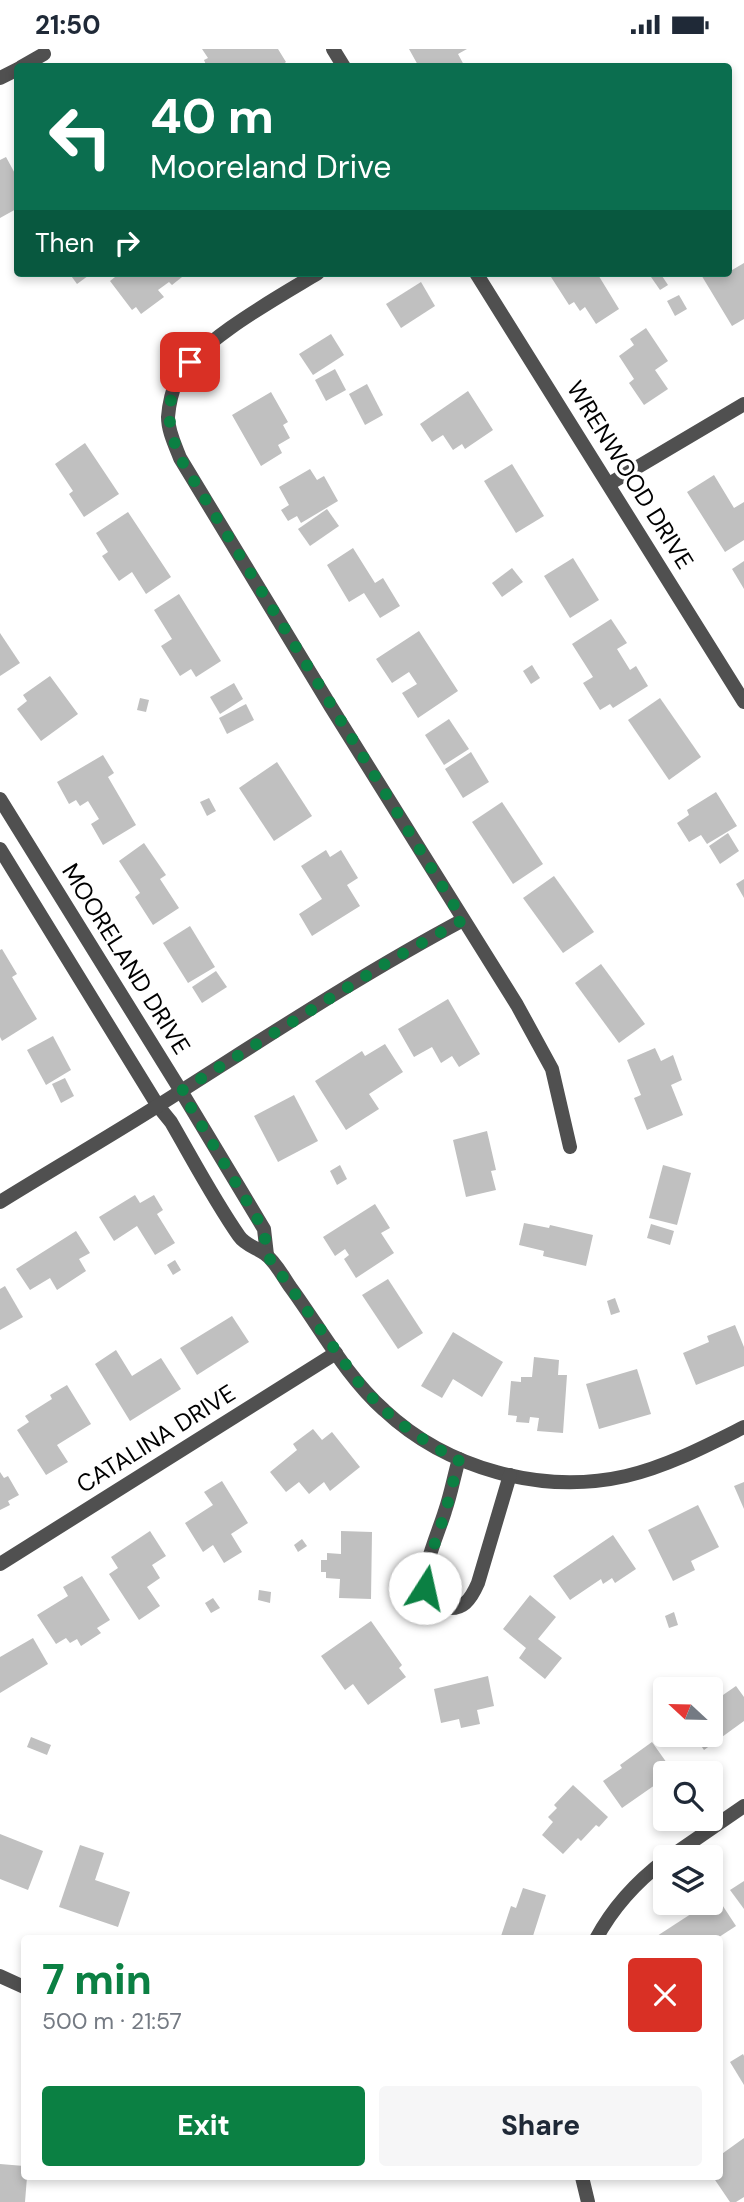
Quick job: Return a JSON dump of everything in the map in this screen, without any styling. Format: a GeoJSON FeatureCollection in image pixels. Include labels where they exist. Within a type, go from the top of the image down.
{"type":"FeatureCollection","features":[{"type":"Feature","properties":{"kind":"street"},"geometry":{"type":"LineString","coordinates":[[28,63],[44,54]]}},
{"type":"Feature","properties":{"kind":"street"},"geometry":{"type":"LineString","coordinates":[[311,277],[207,345],[190,362],[177,380],[171,399],[168,419],[172,438],[180,458],[241,560],[517,1005],[552,1069],[570,1147]]}},
{"type":"Feature","properties":{"kind":"street","name":"WRENWOOD DRIVE"},"geometry":{"type":"LineString","coordinates":[[479,277],[744,702]]}},
{"type":"Feature","properties":{"kind":"street"},"geometry":{"type":"LineString","coordinates":[[609,484],[744,404]]}},
{"type":"Feature","properties":{"kind":"street","name":"MOORELAND DRIVE"},"geometry":{"type":"LineString","coordinates":[[0,799],[264,1230],[267,1255]]}},
{"type":"Feature","properties":{"kind":"street","name":"MOORELAND DRIVE"},"geometry":{"type":"LineString","coordinates":[[0,849],[158,1106],[171,1122],[241,1240],[267,1255],[336,1353],[384,1410],[427,1442],[459,1459],[495,1472],[534,1479],[579,1481],[625,1476],[667,1463],[744,1427]]}},
{"type":"Feature","properties":{"kind":"street"},"geometry":{"type":"LineString","coordinates":[[0,1202],[414,946],[463,920]]}},
{"type":"Feature","properties":{"kind":"street","name":"CATALINA DRIVE"},"geometry":{"type":"LineString","coordinates":[[0,1563],[336,1353]]}},
{"type":"Feature","properties":{"kind":"street"},"geometry":{"type":"LineString","coordinates":[[459,1459],[446,1510],[427,1566],[425,1588],[434,1604],[453,1609],[471,1599],[510,1475]]}},
{"type":"Feature","properties":{"kind":"street"},"geometry":{"type":"LineString","coordinates":[[687,1845],[744,1806]]}},
{"type":"Feature","properties":{"kind":"street"},"geometry":{"type":"LineString","coordinates":[[598,1935],[611,1913],[630,1890],[653,1870]]}},
{"type":"Feature","properties":{"kind":"street"},"geometry":{"type":"LineString","coordinates":[[0,1976],[21,1986]]}},
{"type":"Feature","properties":{"kind":"street"},"geometry":{"type":"LineString","coordinates":[[583,2180],[588,2202]]}},
{"type":"Feature","properties":{"kind":"building"},"geometry":{"type":"Polygon","coordinates":[[[202,49],[278,49],[286,62],[205,63],[204,60],[208,58],[202,49]]]}},
{"type":"Feature","properties":{"kind":"building"},"geometry":{"type":"Polygon","coordinates":[[[409,49],[467,49],[458,54],[463,63],[417,63],[409,49]]]}},
{"type":"Feature","properties":{"kind":"building"},"geometry":{"type":"Polygon","coordinates":[[[6,157],[14,172],[14,210],[0,218],[0,160],[6,157]]]}},
{"type":"Feature","properties":{"kind":"building"},"geometry":{"type":"Polygon","coordinates":[[[744,263],[744,319],[732,326],[702,277],[732,277],[732,270],[744,263]]]}},
{"type":"Feature","properties":{"kind":"building"},"geometry":{"type":"Polygon","coordinates":[[[72,277],[87,277],[77,284],[72,277]]]}},
{"type":"Feature","properties":{"kind":"building"},"geometry":{"type":"Polygon","coordinates":[[[115,277],[182,277],[172,285],[169,282],[158,290],[164,297],[141,314],[136,307],[132,310],[110,281],[115,277]]]}},
{"type":"Feature","properties":{"kind":"building"},"geometry":{"type":"Polygon","coordinates":[[[551,277],[599,277],[619,309],[596,324],[585,307],[580,311],[574,302],[569,305],[551,277]]]}},
{"type":"Feature","properties":{"kind":"building"},"geometry":{"type":"Polygon","coordinates":[[[651,277],[663,277],[668,285],[660,290],[651,277]]]}},
{"type":"Feature","properties":{"kind":"building"},"geometry":{"type":"Polygon","coordinates":[[[421,282],[435,306],[401,328],[386,304],[421,282]]]}},
{"type":"Feature","properties":{"kind":"building"},"geometry":{"type":"Polygon","coordinates":[[[679,295],[687,309],[675,316],[667,301],[679,295]]]}},
{"type":"Feature","properties":{"kind":"building"},"geometry":{"type":"Polygon","coordinates":[[[646,328],[668,361],[655,370],[668,389],[644,405],[629,383],[634,379],[619,356],[634,345],[630,339],[646,328]]]}},
{"type":"Feature","properties":{"kind":"building"},"geometry":{"type":"Polygon","coordinates":[[[331,334],[344,355],[313,375],[299,354],[331,334]]]}},
{"type":"Feature","properties":{"kind":"building"},"geometry":{"type":"Polygon","coordinates":[[[335,369],[346,390],[326,401],[315,380],[335,369]]]}},
{"type":"Feature","properties":{"kind":"building"},"geometry":{"type":"Polygon","coordinates":[[[367,384],[383,415],[365,425],[349,394],[367,384]]]}},
{"type":"Feature","properties":{"kind":"building"},"geometry":{"type":"Polygon","coordinates":[[[468,391],[493,430],[465,449],[462,444],[453,450],[443,435],[432,442],[420,424],[468,391]]]}},
{"type":"Feature","properties":{"kind":"building"},"geometry":{"type":"Polygon","coordinates":[[[271,392],[288,422],[283,425],[290,438],[278,445],[282,453],[261,466],[232,415],[271,392]]]}},
{"type":"Feature","properties":{"kind":"building"},"geometry":{"type":"Polygon","coordinates":[[[85,443],[119,494],[84,517],[69,494],[73,491],[55,464],[85,443]]]}},
{"type":"Feature","properties":{"kind":"building"},"geometry":{"type":"Polygon","coordinates":[[[512,464],[544,516],[516,533],[484,481],[512,464]]]}},
{"type":"Feature","properties":{"kind":"building"},"geometry":{"type":"Polygon","coordinates":[[[310,469],[317,480],[324,476],[338,501],[301,523],[297,516],[288,521],[281,510],[289,505],[279,487],[310,469]]]}},
{"type":"Feature","properties":{"kind":"building"},"geometry":{"type":"Polygon","coordinates":[[[714,475],[734,508],[744,502],[744,540],[725,552],[687,492],[714,475]]]}},
{"type":"Feature","properties":{"kind":"building"},"geometry":{"type":"Polygon","coordinates":[[[327,509],[339,526],[310,546],[298,529],[327,509]]]}},
{"type":"Feature","properties":{"kind":"building"},"geometry":{"type":"Polygon","coordinates":[[[128,512],[171,577],[146,594],[132,572],[119,581],[102,556],[108,552],[96,533],[128,512]]]}},
{"type":"Feature","properties":{"kind":"building"},"geometry":{"type":"Polygon","coordinates":[[[353,548],[375,583],[383,578],[400,606],[380,618],[364,593],[349,602],[327,565],[353,548]]]}},
{"type":"Feature","properties":{"kind":"building"},"geometry":{"type":"Polygon","coordinates":[[[573,558],[599,600],[570,618],[544,576],[573,558]]]}},
{"type":"Feature","properties":{"kind":"building"},"geometry":{"type":"Polygon","coordinates":[[[744,561],[744,589],[732,569],[744,561]]]}},
{"type":"Feature","properties":{"kind":"building"},"geometry":{"type":"Polygon","coordinates":[[[512,568],[523,582],[502,597],[492,583],[512,568]]]}},
{"type":"Feature","properties":{"kind":"building"},"geometry":{"type":"Polygon","coordinates":[[[179,594],[221,661],[196,677],[191,669],[180,676],[161,646],[172,639],[154,610],[179,594]]]}},
{"type":"Feature","properties":{"kind":"building"},"geometry":{"type":"Polygon","coordinates":[[[611,619],[627,643],[617,649],[630,670],[636,666],[648,686],[613,708],[610,704],[600,710],[583,683],[593,677],[572,644],[611,619]]]}},
{"type":"Feature","properties":{"kind":"building"},"geometry":{"type":"Polygon","coordinates":[[[419,631],[458,691],[418,718],[402,693],[417,684],[409,672],[392,683],[376,659],[419,631]]]}},
{"type":"Feature","properties":{"kind":"building"},"geometry":{"type":"Polygon","coordinates":[[[0,633],[20,663],[0,676],[0,633]]]}},
{"type":"Feature","properties":{"kind":"building"},"geometry":{"type":"Polygon","coordinates":[[[532,665],[540,678],[531,684],[523,671],[532,665]]]}},
{"type":"Feature","properties":{"kind":"building"},"geometry":{"type":"Polygon","coordinates":[[[50,676],[78,714],[41,741],[17,709],[27,701],[23,695],[50,676]]]}},
{"type":"Feature","properties":{"kind":"building"},"geometry":{"type":"Polygon","coordinates":[[[234,683],[243,699],[220,714],[210,697],[234,683]]]}},
{"type":"Feature","properties":{"kind":"building"},"geometry":{"type":"Polygon","coordinates":[[[140,698],[149,700],[146,712],[137,710],[140,698]]]}},
{"type":"Feature","properties":{"kind":"building"},"geometry":{"type":"Polygon","coordinates":[[[660,698],[701,757],[669,780],[628,720],[660,698]]]}},
{"type":"Feature","properties":{"kind":"building"},"geometry":{"type":"Polygon","coordinates":[[[246,704],[254,720],[227,734],[219,718],[246,704]]]}},
{"type":"Feature","properties":{"kind":"building"},"geometry":{"type":"Polygon","coordinates":[[[449,719],[469,749],[444,765],[425,735],[449,719]]]}},
{"type":"Feature","properties":{"kind":"building"},"geometry":{"type":"Polygon","coordinates":[[[471,752],[489,782],[463,798],[445,769],[471,752]]]}},
{"type":"Feature","properties":{"kind":"building"},"geometry":{"type":"Polygon","coordinates":[[[103,755],[114,773],[108,777],[136,825],[103,845],[91,824],[99,819],[88,801],[80,806],[76,800],[69,804],[57,782],[103,755]]]}},
{"type":"Feature","properties":{"kind":"building"},"geometry":{"type":"Polygon","coordinates":[[[277,762],[312,816],[274,841],[239,788],[277,762]]]}},
{"type":"Feature","properties":{"kind":"building"},"geometry":{"type":"Polygon","coordinates":[[[716,792],[737,826],[707,844],[701,835],[689,842],[677,823],[689,815],[687,810],[716,792]]]}},
{"type":"Feature","properties":{"kind":"building"},"geometry":{"type":"Polygon","coordinates":[[[209,798],[216,811],[207,816],[200,802],[209,798]]]}},
{"type":"Feature","properties":{"kind":"building"},"geometry":{"type":"Polygon","coordinates":[[[502,802],[543,864],[513,884],[472,822],[502,802]]]}},
{"type":"Feature","properties":{"kind":"building"},"geometry":{"type":"Polygon","coordinates":[[[728,833],[739,851],[720,864],[709,846],[728,833]]]}},
{"type":"Feature","properties":{"kind":"building"},"geometry":{"type":"Polygon","coordinates":[[[144,843],[166,875],[160,879],[179,908],[153,925],[135,897],[140,893],[119,861],[144,843]]]}},
{"type":"Feature","properties":{"kind":"building"},"geometry":{"type":"Polygon","coordinates":[[[326,850],[330,857],[341,850],[358,878],[347,885],[360,906],[312,936],[299,914],[322,899],[301,866],[326,850]]]}},
{"type":"Feature","properties":{"kind":"building"},"geometry":{"type":"Polygon","coordinates":[[[554,876],[594,932],[563,953],[523,898],[554,876]]]}},
{"type":"Feature","properties":{"kind":"building"},"geometry":{"type":"Polygon","coordinates":[[[744,879],[744,898],[736,884],[744,879]]]}},
{"type":"Feature","properties":{"kind":"building"},"geometry":{"type":"Polygon","coordinates":[[[190,926],[215,967],[188,983],[163,943],[190,926]]]}},
{"type":"Feature","properties":{"kind":"building"},"geometry":{"type":"Polygon","coordinates":[[[2,949],[17,974],[12,977],[37,1019],[2,1041],[0,950],[2,949]]]}},
{"type":"Feature","properties":{"kind":"building"},"geometry":{"type":"Polygon","coordinates":[[[601,964],[645,1024],[619,1043],[575,983],[601,964]]]}},
{"type":"Feature","properties":{"kind":"building"},"geometry":{"type":"Polygon","coordinates":[[[216,971],[227,987],[202,1003],[192,987],[216,971]]]}},
{"type":"Feature","properties":{"kind":"building"},"geometry":{"type":"Polygon","coordinates":[[[448,999],[480,1054],[459,1067],[452,1056],[441,1063],[432,1047],[414,1057],[398,1029],[448,999]]]}},
{"type":"Feature","properties":{"kind":"building"},"geometry":{"type":"Polygon","coordinates":[[[53,1036],[71,1070],[46,1085],[27,1050],[53,1036]]]}},
{"type":"Feature","properties":{"kind":"building"},"geometry":{"type":"Polygon","coordinates":[[[385,1044],[403,1072],[369,1094],[379,1109],[346,1130],[315,1081],[362,1051],[365,1056],[385,1044]]]}},
{"type":"Feature","properties":{"kind":"building"},"geometry":{"type":"Polygon","coordinates":[[[655,1048],[661,1061],[673,1055],[682,1080],[671,1085],[683,1115],[647,1130],[634,1098],[641,1095],[627,1060],[655,1048]]]}},
{"type":"Feature","properties":{"kind":"building"},"geometry":{"type":"Polygon","coordinates":[[[65,1078],[74,1096],[61,1103],[52,1084],[65,1078]]]}},
{"type":"Feature","properties":{"kind":"building"},"geometry":{"type":"Polygon","coordinates":[[[294,1095],[318,1141],[278,1162],[254,1116],[294,1095]]]}},
{"type":"Feature","properties":{"kind":"building"},"geometry":{"type":"Polygon","coordinates":[[[487,1131],[496,1170],[491,1171],[496,1190],[466,1197],[453,1140],[487,1131]]]}},
{"type":"Feature","properties":{"kind":"building"},"geometry":{"type":"Polygon","coordinates":[[[340,1165],[347,1179],[337,1185],[330,1171],[340,1165]]]}},
{"type":"Feature","properties":{"kind":"building"},"geometry":{"type":"Polygon","coordinates":[[[663,1165],[691,1173],[677,1225],[649,1218],[663,1165]]]}},
{"type":"Feature","properties":{"kind":"building"},"geometry":{"type":"Polygon","coordinates":[[[135,1195],[140,1203],[154,1195],[163,1210],[157,1214],[175,1243],[155,1255],[137,1226],[114,1241],[99,1217],[135,1195]]]}},
{"type":"Feature","properties":{"kind":"building"},"geometry":{"type":"Polygon","coordinates":[[[375,1204],[390,1228],[381,1233],[394,1253],[356,1278],[344,1259],[349,1255],[345,1249],[335,1256],[323,1237],[375,1204]]]}},
{"type":"Feature","properties":{"kind":"building"},"geometry":{"type":"Polygon","coordinates":[[[524,1223],[549,1228],[550,1225],[593,1235],[586,1266],[543,1256],[544,1251],[519,1245],[524,1223]]]}},
{"type":"Feature","properties":{"kind":"building"},"geometry":{"type":"Polygon","coordinates":[[[651,1224],[674,1231],[670,1245],[647,1238],[651,1224]]]}},
{"type":"Feature","properties":{"kind":"building"},"geometry":{"type":"Polygon","coordinates":[[[76,1231],[90,1253],[79,1259],[86,1271],[57,1290],[50,1278],[30,1290],[16,1269],[76,1231]]]}},
{"type":"Feature","properties":{"kind":"building"},"geometry":{"type":"Polygon","coordinates":[[[175,1260],[181,1270],[173,1275],[167,1265],[175,1260]]]}},
{"type":"Feature","properties":{"kind":"building"},"geometry":{"type":"Polygon","coordinates":[[[388,1279],[423,1333],[398,1349],[362,1295],[388,1279]]]}},
{"type":"Feature","properties":{"kind":"building"},"geometry":{"type":"Polygon","coordinates":[[[5,1286],[23,1317],[0,1330],[0,1289],[5,1286]]]}},
{"type":"Feature","properties":{"kind":"building"},"geometry":{"type":"Polygon","coordinates":[[[615,1298],[620,1312],[611,1315],[607,1301],[615,1298]]]}},
{"type":"Feature","properties":{"kind":"building"},"geometry":{"type":"Polygon","coordinates":[[[232,1316],[249,1342],[197,1375],[180,1348],[232,1316]]]}},
{"type":"Feature","properties":{"kind":"building"},"geometry":{"type":"Polygon","coordinates":[[[735,1325],[744,1347],[744,1366],[696,1385],[683,1353],[709,1342],[707,1336],[735,1325]]]}},
{"type":"Feature","properties":{"kind":"building"},"geometry":{"type":"Polygon","coordinates":[[[453,1332],[503,1362],[482,1397],[453,1379],[442,1398],[421,1386],[453,1332]]]}},
{"type":"Feature","properties":{"kind":"building"},"geometry":{"type":"Polygon","coordinates":[[[116,1350],[132,1376],[161,1358],[181,1389],[130,1421],[95,1364],[116,1350]]]}},
{"type":"Feature","properties":{"kind":"building"},"geometry":{"type":"Polygon","coordinates":[[[534,1357],[559,1360],[558,1375],[567,1375],[563,1433],[537,1431],[539,1418],[530,1417],[529,1423],[516,1422],[517,1416],[508,1415],[511,1381],[521,1382],[521,1377],[532,1377],[534,1357]]]}},
{"type":"Feature","properties":{"kind":"building"},"geometry":{"type":"Polygon","coordinates":[[[637,1369],[651,1414],[599,1429],[586,1384],[637,1369]]]}},
{"type":"Feature","properties":{"kind":"building"},"geometry":{"type":"Polygon","coordinates":[[[67,1385],[91,1424],[57,1445],[68,1462],[46,1475],[17,1430],[29,1422],[25,1416],[52,1399],[50,1395],[67,1385]]]}},
{"type":"Feature","properties":{"kind":"building"},"geometry":{"type":"Polygon","coordinates":[[[313,1429],[322,1440],[332,1432],[360,1467],[330,1491],[324,1482],[309,1494],[299,1482],[286,1492],[270,1472],[297,1450],[293,1444],[313,1429]]]}},
{"type":"Feature","properties":{"kind":"building"},"geometry":{"type":"Polygon","coordinates":[[[0,1472],[4,1478],[8,1476],[19,1495],[8,1501],[10,1505],[0,1510],[0,1472]]]}},
{"type":"Feature","properties":{"kind":"building"},"geometry":{"type":"Polygon","coordinates":[[[222,1481],[248,1523],[231,1534],[242,1552],[224,1563],[213,1545],[203,1552],[185,1523],[213,1505],[204,1492],[222,1481]]]}},
{"type":"Feature","properties":{"kind":"building"},"geometry":{"type":"Polygon","coordinates":[[[744,1482],[744,1509],[734,1486],[744,1482]]]}},
{"type":"Feature","properties":{"kind":"building"},"geometry":{"type":"Polygon","coordinates":[[[698,1505],[719,1547],[691,1561],[695,1570],[673,1581],[648,1530],[698,1505]]]}},
{"type":"Feature","properties":{"kind":"building"},"geometry":{"type":"Polygon","coordinates":[[[150,1531],[166,1556],[152,1565],[160,1578],[147,1587],[160,1606],[139,1620],[109,1574],[118,1568],[111,1557],[150,1531]]]}},
{"type":"Feature","properties":{"kind":"building"},"geometry":{"type":"Polygon","coordinates":[[[341,1531],[372,1532],[371,1599],[339,1598],[340,1579],[326,1578],[326,1572],[321,1572],[321,1560],[327,1560],[327,1553],[341,1554],[341,1531]]]}},
{"type":"Feature","properties":{"kind":"building"},"geometry":{"type":"Polygon","coordinates":[[[613,1535],[636,1569],[615,1583],[612,1578],[603,1584],[601,1579],[570,1600],[553,1576],[613,1535]]]}},
{"type":"Feature","properties":{"kind":"building"},"geometry":{"type":"Polygon","coordinates":[[[302,1539],[307,1546],[298,1552],[294,1545],[302,1539]]]}},
{"type":"Feature","properties":{"kind":"building"},"geometry":{"type":"Polygon","coordinates":[[[82,1576],[110,1620],[97,1628],[101,1633],[81,1646],[77,1639],[70,1643],[66,1638],[56,1644],[37,1615],[68,1596],[63,1587],[82,1576]]]}},
{"type":"Feature","properties":{"kind":"building"},"geometry":{"type":"Polygon","coordinates":[[[259,1590],[271,1592],[270,1603],[258,1600],[259,1590]]]}},
{"type":"Feature","properties":{"kind":"building"},"geometry":{"type":"Polygon","coordinates":[[[530,1595],[556,1617],[538,1639],[562,1658],[545,1679],[519,1658],[526,1648],[503,1629],[530,1595]]]}},
{"type":"Feature","properties":{"kind":"building"},"geometry":{"type":"Polygon","coordinates":[[[213,1598],[220,1608],[211,1613],[205,1603],[213,1598]]]}},
{"type":"Feature","properties":{"kind":"building"},"geometry":{"type":"Polygon","coordinates":[[[674,1612],[678,1625],[669,1628],[665,1616],[674,1612]]]}},
{"type":"Feature","properties":{"kind":"building"},"geometry":{"type":"Polygon","coordinates":[[[371,1621],[402,1665],[399,1668],[406,1677],[368,1705],[353,1684],[345,1690],[321,1656],[371,1621]]]}},
{"type":"Feature","properties":{"kind":"building"},"geometry":{"type":"Polygon","coordinates":[[[33,1638],[48,1664],[0,1693],[0,1657],[33,1638]]]}},
{"type":"Feature","properties":{"kind":"building"},"geometry":{"type":"Polygon","coordinates":[[[488,1676],[494,1706],[477,1710],[480,1724],[461,1728],[459,1719],[441,1723],[434,1689],[488,1676]]]}},
{"type":"Feature","properties":{"kind":"building"},"geometry":{"type":"Polygon","coordinates":[[[736,1686],[744,1697],[744,1721],[723,1736],[723,1695],[736,1686]]]}},
{"type":"Feature","properties":{"kind":"building"},"geometry":{"type":"Polygon","coordinates":[[[31,1737],[51,1745],[47,1755],[27,1747],[31,1737]]]}},
{"type":"Feature","properties":{"kind":"building"},"geometry":{"type":"Polygon","coordinates":[[[652,1742],[665,1761],[653,1761],[653,1786],[622,1808],[603,1781],[622,1768],[620,1765],[652,1742]]]}},
{"type":"Feature","properties":{"kind":"building"},"geometry":{"type":"Polygon","coordinates":[[[573,1785],[608,1817],[581,1841],[578,1838],[563,1854],[542,1835],[553,1822],[548,1817],[557,1808],[554,1805],[573,1785]]]}},
{"type":"Feature","properties":{"kind":"building"},"geometry":{"type":"Polygon","coordinates":[[[0,1834],[43,1851],[28,1890],[0,1879],[0,1834]]]}},
{"type":"Feature","properties":{"kind":"building"},"geometry":{"type":"Polygon","coordinates":[[[80,1845],[104,1853],[95,1880],[130,1892],[118,1927],[59,1907],[80,1845]]]}},
{"type":"Feature","properties":{"kind":"building"},"geometry":{"type":"Polygon","coordinates":[[[744,1881],[744,1909],[730,1890],[744,1881]]]}},
{"type":"Feature","properties":{"kind":"building"},"geometry":{"type":"Polygon","coordinates":[[[523,1888],[546,1895],[533,1935],[501,1935],[511,1906],[516,1908],[523,1888]]]}},
{"type":"Feature","properties":{"kind":"building"},"geometry":{"type":"Polygon","coordinates":[[[723,1906],[736,1926],[722,1935],[659,1935],[689,1915],[723,1915],[723,1906]]]}},
{"type":"Feature","properties":{"kind":"building"},"geometry":{"type":"Polygon","coordinates":[[[743,2054],[744,2056],[744,2085],[730,2062],[743,2054]]]}},
{"type":"Feature","properties":{"kind":"building"},"geometry":{"type":"Polygon","coordinates":[[[744,2138],[744,2197],[736,2202],[730,2202],[715,2180],[723,2180],[723,2153],[744,2138]]]}},
{"type":"Feature","properties":{"kind":"building"},"geometry":{"type":"Polygon","coordinates":[[[0,2164],[21,2166],[21,2180],[27,2180],[25,2202],[0,2202],[0,2164]]]}},
{"type":"Feature","properties":{"kind":"route"},"geometry":{"type":"LineString","coordinates":[[190,362],[177,380],[168,419],[180,458],[463,920],[414,946],[308,1010],[181,1091],[264,1230],[267,1255],[336,1353],[384,1410],[436,1448],[459,1459],[446,1510],[427,1566],[425,1588]]}}]}
